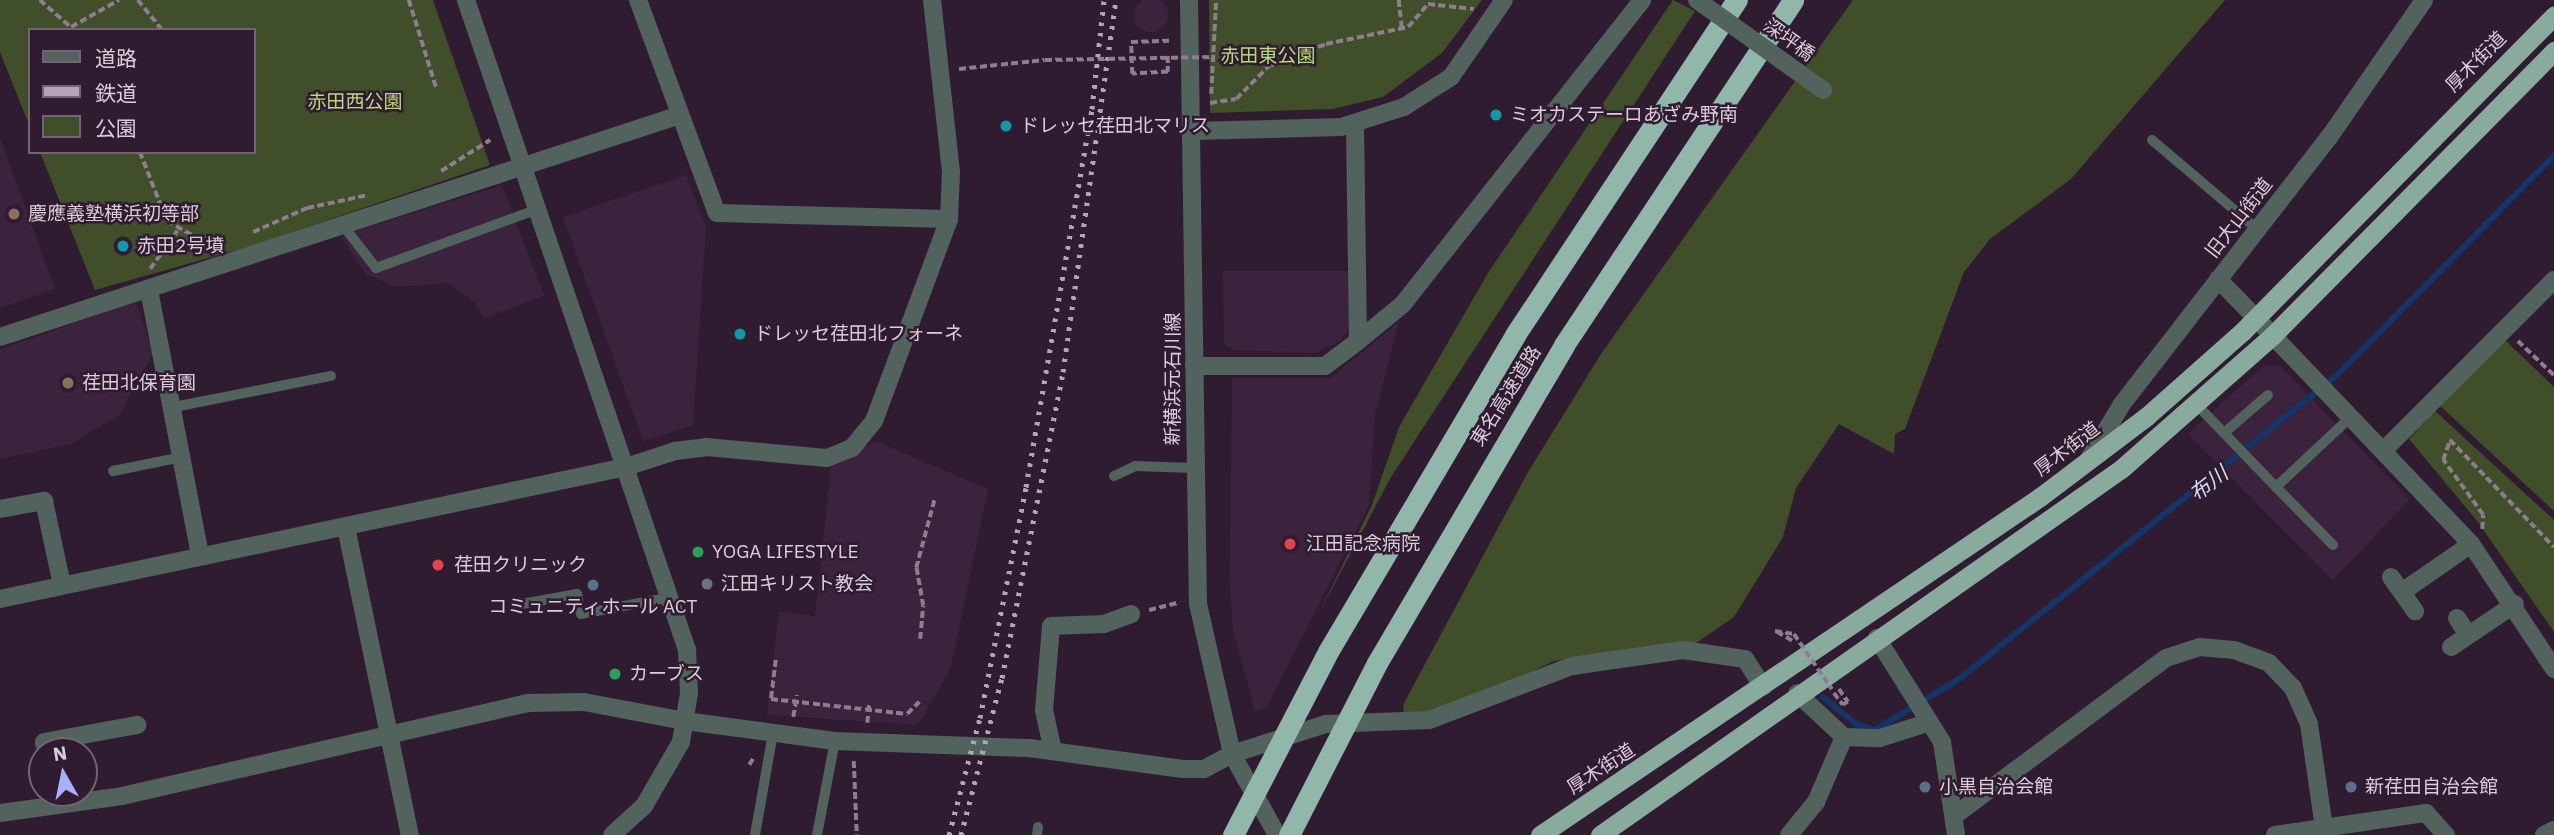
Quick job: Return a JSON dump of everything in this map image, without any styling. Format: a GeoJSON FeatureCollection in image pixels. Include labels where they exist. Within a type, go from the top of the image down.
{"type":"FeatureCollection","features":[{"type":"Feature","properties":{"kind":"highway","name":"東名高速道路"},"geometry":{"type":"LineString","coordinates":[[1233,835],[1329,650],[1515,335],[1737,0]]}},
{"type":"Feature","properties":{"kind":"highway","name":"東名高速道路"},"geometry":{"type":"LineString","coordinates":[[1289,835],[1377,663],[1550,367],[1793,0]]}},
{"type":"Feature","properties":{"kind":"highway","name":"厚木街道"},"geometry":{"type":"LineString","coordinates":[[1540,835],[1781,675],[2088,462],[2255,317],[2554,16]]}},
{"type":"Feature","properties":{"kind":"highway"},"geometry":{"type":"LineString","coordinates":[[1600,835],[1813,687],[1877,638],[2048,523],[2197,405],[2273,335],[2554,51]]}},
{"type":"Feature","properties":{"kind":"street"},"geometry":{"type":"LineString","coordinates":[[466,0],[672,597],[690,672],[685,721],[668,772],[618,834]]}},
{"type":"Feature","properties":{"kind":"street"},"geometry":{"type":"LineString","coordinates":[[638,0],[717,213],[949,219]]}},
{"type":"Feature","properties":{"kind":"street"},"geometry":{"type":"LineString","coordinates":[[0,599],[626,467],[706,447],[827,458],[852,448],[874,421],[949,219],[951,172],[932,0]]}},
{"type":"Feature","properties":{"kind":"street","name":"新横浜元石川線"},"geometry":{"type":"LineString","coordinates":[[1189,0],[1198,604],[1232,754],[1277,835]]}},
{"type":"Feature","properties":{"kind":"street"},"geometry":{"type":"LineString","coordinates":[[1191,131],[1355,124],[1404,107],[1451,77],[1504,0]]}},
{"type":"Feature","properties":{"kind":"street"},"geometry":{"type":"LineString","coordinates":[[1194,366],[1325,366],[1358,341],[1403,304],[1642,0]]}},
{"type":"Feature","properties":{"kind":"street","name":"深坪橋"},"geometry":{"type":"LineString","coordinates":[[1697,0],[1823,90]]}},
{"type":"Feature","properties":{"kind":"street","name":"旧大山街道"},"geometry":{"type":"LineString","coordinates":[[2088,462],[2122,404],[2335,129],[2424,0]]}},
{"type":"Feature","properties":{"kind":"street"},"geometry":{"type":"LineString","coordinates":[[0,337],[680,115]]}},
{"type":"Feature","properties":{"kind":"street"},"geometry":{"type":"LineString","coordinates":[[1355,124],[1358,341]]}},
{"type":"Feature","properties":{"kind":"street"},"geometry":{"type":"LineString","coordinates":[[2218,279],[2332,397],[2476,539],[2554,670]]}},
{"type":"Feature","properties":{"kind":"street"},"geometry":{"type":"LineString","coordinates":[[2386,448],[2503,328],[2554,280]]}},
{"type":"Feature","properties":{"kind":"street"},"geometry":{"type":"LineString","coordinates":[[152,289],[200,556]]}},
{"type":"Feature","properties":{"kind":"street"},"geometry":{"type":"LineString","coordinates":[[0,509],[44,501],[62,585]]}},
{"type":"Feature","properties":{"kind":"street"},"geometry":{"type":"LineString","coordinates":[[346,527],[410,835]]}},
{"type":"Feature","properties":{"kind":"street"},"geometry":{"type":"LineString","coordinates":[[2402,592],[2476,539]]}},
{"type":"Feature","properties":{"kind":"street"},"geometry":{"type":"LineString","coordinates":[[2391,577],[2415,611]]}},
{"type":"Feature","properties":{"kind":"street"},"geometry":{"type":"LineString","coordinates":[[2451,647],[2515,604]]}},
{"type":"Feature","properties":{"kind":"street"},"geometry":{"type":"LineString","coordinates":[[1053,751],[1044,710],[1051,626],[1104,624],[1131,614]]}},
{"type":"Feature","properties":{"kind":"street"},"geometry":{"type":"LineString","coordinates":[[2457,618],[2468,635]]}},
{"type":"Feature","properties":{"kind":"street"},"geometry":{"type":"LineString","coordinates":[[1877,638],[1942,742],[1956,835]]}},
{"type":"Feature","properties":{"kind":"street"},"geometry":{"type":"LineString","coordinates":[[1954,817],[2166,658],[2200,647],[2234,650],[2269,663],[2293,688],[2309,724],[2325,833]]}},
{"type":"Feature","properties":{"kind":"street"},"geometry":{"type":"LineString","coordinates":[[98,797],[122,796],[527,703],[584,702],[685,721],[835,741],[1053,751],[1183,769],[1204,769],[1232,754],[1325,724],[1429,720],[1572,666],[1684,650],[1745,659],[1763,687]]}},
{"type":"Feature","properties":{"kind":"street"},"geometry":{"type":"LineString","coordinates":[[1813,687],[1844,737]]}},
{"type":"Feature","properties":{"kind":"street"},"geometry":{"type":"LineString","coordinates":[[1844,737],[1880,738],[1929,720]]}},
{"type":"Feature","properties":{"kind":"street"},"geometry":{"type":"LineString","coordinates":[[71,737],[137,725]]}},
{"type":"Feature","properties":{"kind":"street"},"geometry":{"type":"LineString","coordinates":[[1789,835],[1816,802],[1844,737]]}},
{"type":"Feature","properties":{"kind":"street"},"geometry":{"type":"LineString","coordinates":[[0,813],[28,805]]}},
{"type":"Feature","properties":{"kind":"street"},"geometry":{"type":"LineString","coordinates":[[2275,835],[2325,833],[2426,813],[2446,835]]}},
{"type":"Feature","properties":{"kind":"street"},"geometry":{"type":"LineString","coordinates":[[2544,835],[2554,830]]}},
{"type":"Feature","properties":{"kind":"lane"},"geometry":{"type":"LineString","coordinates":[[2152,139],[2256,229]]}},
{"type":"Feature","properties":{"kind":"lane"},"geometry":{"type":"LineString","coordinates":[[342,224],[376,268],[538,209]]}},
{"type":"Feature","properties":{"kind":"lane"},"geometry":{"type":"LineString","coordinates":[[174,407],[331,376]]}},
{"type":"Feature","properties":{"kind":"lane"},"geometry":{"type":"LineString","coordinates":[[2224,433],[2268,395]]}},
{"type":"Feature","properties":{"kind":"lane"},"geometry":{"type":"LineString","coordinates":[[2197,405],[2333,545]]}},
{"type":"Feature","properties":{"kind":"lane"},"geometry":{"type":"LineString","coordinates":[[2276,486],[2352,416]]}},
{"type":"Feature","properties":{"kind":"lane"},"geometry":{"type":"LineString","coordinates":[[113,471],[183,457]]}},
{"type":"Feature","properties":{"kind":"lane"},"geometry":{"type":"LineString","coordinates":[[1114,476],[1135,466],[1194,468]]}},
{"type":"Feature","properties":{"kind":"lane"},"geometry":{"type":"LineString","coordinates":[[522,604],[577,593],[581,614],[672,597]]}},
{"type":"Feature","properties":{"kind":"lane"},"geometry":{"type":"LineString","coordinates":[[755,835],[773,733]]}},
{"type":"Feature","properties":{"kind":"lane"},"geometry":{"type":"LineString","coordinates":[[817,835],[835,741]]}},
{"type":"Feature","properties":{"kind":"path"},"geometry":{"type":"LineString","coordinates":[[40,0],[71,28]]}},
{"type":"Feature","properties":{"kind":"path"},"geometry":{"type":"LineString","coordinates":[[74,28],[119,0]]}},
{"type":"Feature","properties":{"kind":"path"},"geometry":{"type":"LineString","coordinates":[[138,0],[160,28]]}},
{"type":"Feature","properties":{"kind":"path"},"geometry":{"type":"LineString","coordinates":[[409,0],[437,90]]}},
{"type":"Feature","properties":{"kind":"path"},"geometry":{"type":"LineString","coordinates":[[1210,94],[1215,57],[1216,0]]}},
{"type":"Feature","properties":{"kind":"path"},"geometry":{"type":"LineString","coordinates":[[1399,0],[1402,28]]}},
{"type":"Feature","properties":{"kind":"path"},"geometry":{"type":"LineString","coordinates":[[1210,103],[1236,99],[1269,66],[1315,48],[1402,28],[1428,4],[1466,4],[1490,20]]}},
{"type":"Feature","properties":{"kind":"path"},"geometry":{"type":"LineString","coordinates":[[1168,56],[1168,72],[1132,74],[1131,42],[1169,41]]}},
{"type":"Feature","properties":{"kind":"path"},"geometry":{"type":"LineString","coordinates":[[939,71],[1045,60],[1215,57]]}},
{"type":"Feature","properties":{"kind":"path"},"geometry":{"type":"LineString","coordinates":[[430,177],[490,140]]}},
{"type":"Feature","properties":{"kind":"path"},"geometry":{"type":"LineString","coordinates":[[140,154],[160,209],[177,231],[216,242],[235,239]]}},
{"type":"Feature","properties":{"kind":"path"},"geometry":{"type":"LineString","coordinates":[[243,237],[307,208],[380,192]]}},
{"type":"Feature","properties":{"kind":"path"},"geometry":{"type":"LineString","coordinates":[[152,289],[149,263],[177,231]]}},
{"type":"Feature","properties":{"kind":"path"},"geometry":{"type":"LineString","coordinates":[[2503,328],[2554,375]]}},
{"type":"Feature","properties":{"kind":"path"},"geometry":{"type":"LineString","coordinates":[[2476,539],[2483,515],[2443,460],[2450,440],[2554,547]]}},
{"type":"Feature","properties":{"kind":"path"},"geometry":{"type":"LineString","coordinates":[[920,639],[923,606],[916,568],[935,497]]}},
{"type":"Feature","properties":{"kind":"path"},"geometry":{"type":"LineString","coordinates":[[1131,614],[1178,603]]}},
{"type":"Feature","properties":{"kind":"path"},"geometry":{"type":"LineString","coordinates":[[1798,642],[1774,636],[1794,635],[1843,705],[1848,702],[1813,687]]}},
{"type":"Feature","properties":{"kind":"path"},"geometry":{"type":"LineString","coordinates":[[776,660],[771,699],[907,714],[921,700]]}},
{"type":"Feature","properties":{"kind":"path"},"geometry":{"type":"LineString","coordinates":[[792,723],[797,695]]}},
{"type":"Feature","properties":{"kind":"path"},"geometry":{"type":"LineString","coordinates":[[867,726],[869,704]]}},
{"type":"Feature","properties":{"kind":"path"},"geometry":{"type":"LineString","coordinates":[[854,761],[857,835]]}},
{"type":"Feature","properties":{"kind":"shaded area"},"geometry":{"type":"Polygon","coordinates":[[[1144,-1],[1158,-1],[1167,8],[1167,22],[1158,31],[1144,31],[1135,22],[1135,8],[1144,-1]]]}},
{"type":"Feature","properties":{"kind":"shaded area","name":"慶應義塾横浜初等部"},"geometry":{"type":"Polygon","coordinates":[[[0,138],[55,289],[0,308],[0,138]]]}},
{"type":"Feature","properties":{"kind":"shaded area"},"geometry":{"type":"Polygon","coordinates":[[[686,175],[706,227],[693,425],[643,441],[563,217],[686,175]]]}},
{"type":"Feature","properties":{"kind":"shaded area"},"geometry":{"type":"Polygon","coordinates":[[[502,185],[544,296],[484,318],[474,301],[447,283],[397,287],[366,274],[341,236],[502,185]]]}},
{"type":"Feature","properties":{"kind":"shaded area"},"geometry":{"type":"Polygon","coordinates":[[[1223,271],[1350,271],[1352,323],[1341,340],[1316,353],[1233,350],[1224,344],[1223,271]]]}},
{"type":"Feature","properties":{"kind":"shaded area","name":"荏田北保育園"},"geometry":{"type":"Polygon","coordinates":[[[136,302],[153,353],[119,415],[70,444],[0,459],[0,349],[136,302]]]}},
{"type":"Feature","properties":{"kind":"shaded area","name":"江田記念病院"},"geometry":{"type":"Polygon","coordinates":[[[1399,322],[1375,414],[1369,505],[1267,707],[1255,711],[1233,630],[1230,583],[1232,378],[1330,378],[1399,322]]]}},
{"type":"Feature","properties":{"kind":"shaded area"},"geometry":{"type":"Polygon","coordinates":[[[2264,365],[2280,366],[2410,499],[2333,580],[2188,434],[2264,365]]]}},
{"type":"Feature","properties":{"kind":"shaded area"},"geometry":{"type":"Polygon","coordinates":[[[875,441],[988,489],[951,667],[918,725],[767,715],[779,612],[815,616],[831,467],[875,441]]]}},
{"type":"Feature","properties":{"kind":"green space","name":"赤田西公園"},"geometry":{"type":"Polygon","coordinates":[[[0,0],[433,0],[490,165],[248,247],[95,290],[41,154],[256,154],[256,28],[28,28],[28,122],[0,52],[0,0]]]}},
{"type":"Feature","properties":{"kind":"green space","name":"赤田東公園"},"geometry":{"type":"Polygon","coordinates":[[[1209,0],[1482,0],[1442,53],[1383,97],[1333,109],[1210,113],[1209,0]]]}},
{"type":"Feature","properties":{"kind":"green space"},"geometry":{"type":"Polygon","coordinates":[[[1673,0],[1695,11],[1391,477],[1318,615],[1372,505],[1399,427],[1488,273],[1673,0]]]}},
{"type":"Feature","properties":{"kind":"green space"},"geometry":{"type":"Polygon","coordinates":[[[1853,0],[2225,0],[2071,179],[1990,239],[1964,272],[1905,429],[1895,434],[1894,454],[1839,424],[1796,488],[1783,537],[1734,617],[1696,643],[1554,661],[1463,704],[1414,717],[1404,713],[1403,705],[1528,472],[1601,354],[1853,0]]]}},
{"type":"Feature","properties":{"kind":"green space"},"geometry":{"type":"Polygon","coordinates":[[[2504,339],[2554,387],[2554,511],[2438,404],[2504,339]]]}},
{"type":"Feature","properties":{"kind":"green space"},"geometry":{"type":"Polygon","coordinates":[[[2435,411],[2554,520],[2554,632],[2478,522],[2409,439],[2435,411]]]}},
{"type":"Feature","properties":{"kind":"waterway","name":"布川"},"geometry":{"type":"LineString","coordinates":[[1823,697],[1856,724],[1875,730],[1959,679],[2337,375],[2554,156]]}},
{"type":"Feature","properties":{"kind":"railway"},"geometry":{"type":"LineString","coordinates":[[949,835],[980,718],[1026,487],[1092,109],[1104,0]]}},
{"type":"Feature","properties":{"kind":"railway"},"geometry":{"type":"LineString","coordinates":[[961,835],[1002,678],[1063,372],[1116,0]]}},
{"type":"Feature","properties":{"kind":"place","name":"ミオカステーロあざみ野南"},"geometry":{"type":"Point","coordinates":[1496,115]}},
{"type":"Feature","properties":{"kind":"place","name":"ドレッセ荏田北マリス"},"geometry":{"type":"Point","coordinates":[1006,126]}},
{"type":"Feature","properties":{"kind":"place","name":"慶應義塾横浜初等部"},"geometry":{"type":"Point","coordinates":[14,214]}},
{"type":"Feature","properties":{"kind":"place","name":"赤田2号墳"},"geometry":{"type":"Point","coordinates":[123,246]}},
{"type":"Feature","properties":{"kind":"place","name":"ドレッセ荏田北フォーネ"},"geometry":{"type":"Point","coordinates":[740,334]}},
{"type":"Feature","properties":{"kind":"place","name":"荏田北保育園"},"geometry":{"type":"Point","coordinates":[68,383]}},
{"type":"Feature","properties":{"kind":"place","name":"江田記念病院"},"geometry":{"type":"Point","coordinates":[1290,544]}},
{"type":"Feature","properties":{"kind":"place","name":"YOGA LIFESTYLE"},"geometry":{"type":"Point","coordinates":[698,552]}},
{"type":"Feature","properties":{"kind":"place","name":"荏田クリニック"},"geometry":{"type":"Point","coordinates":[438,565]}},
{"type":"Feature","properties":{"kind":"place","name":"江田キリスト教会"},"geometry":{"type":"Point","coordinates":[707,584]}},
{"type":"Feature","properties":{"kind":"place","name":"コミュニティホール ACT"},"geometry":{"type":"Point","coordinates":[593,585]}},
{"type":"Feature","properties":{"kind":"place","name":"カーブス"},"geometry":{"type":"Point","coordinates":[615,674]}},
{"type":"Feature","properties":{"kind":"place","name":"小黒自治会館"},"geometry":{"type":"Point","coordinates":[1925,787]}},
{"type":"Feature","properties":{"kind":"place","name":"新荏田自治会館"},"geometry":{"type":"Point","coordinates":[2351,787]}}]}
